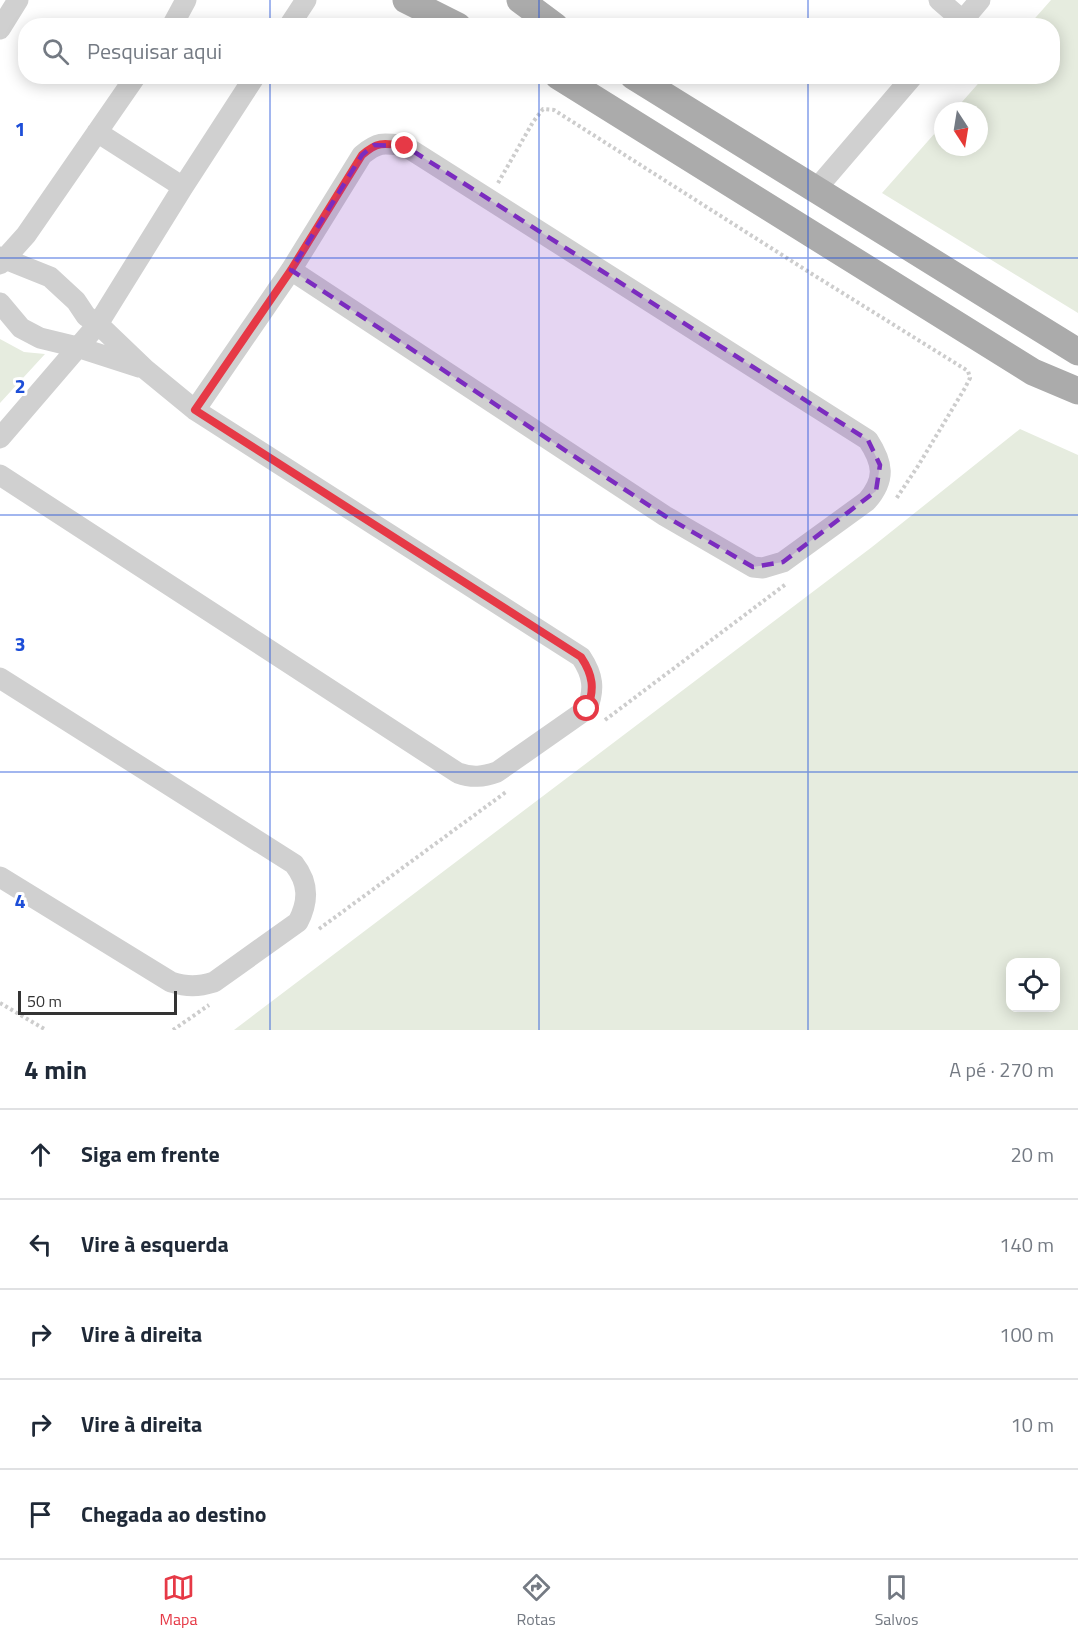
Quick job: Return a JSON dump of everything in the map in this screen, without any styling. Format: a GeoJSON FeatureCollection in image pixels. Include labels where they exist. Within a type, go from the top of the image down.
{"type":"FeatureCollection","features":[{"type":"Feature","properties":{"kind":"main road"},"geometry":{"type":"LineString","coordinates":[[406,0],[442,18]]}},
{"type":"Feature","properties":{"kind":"main road"},"geometry":{"type":"LineString","coordinates":[[520,0],[544,18]]}},
{"type":"Feature","properties":{"kind":"main road"},"geometry":{"type":"LineString","coordinates":[[571,84],[1033,372],[1078,391]]}},
{"type":"Feature","properties":{"kind":"main road"},"geometry":{"type":"LineString","coordinates":[[646,84],[735,141],[817,188],[1078,352]]}},
{"type":"Feature","properties":{"kind":"street"},"geometry":{"type":"LineString","coordinates":[[0,29],[18,0]]}},
{"type":"Feature","properties":{"kind":"street"},"geometry":{"type":"LineString","coordinates":[[176,18],[186,0]]}},
{"type":"Feature","properties":{"kind":"street"},"geometry":{"type":"LineString","coordinates":[[294,18],[306,0]]}},
{"type":"Feature","properties":{"kind":"street"},"geometry":{"type":"LineString","coordinates":[[939,0],[955,18]]}},
{"type":"Feature","properties":{"kind":"street"},"geometry":{"type":"LineString","coordinates":[[964,18],[980,0]]}},
{"type":"Feature","properties":{"kind":"street"},"geometry":{"type":"LineString","coordinates":[[0,475],[458,773],[471,777],[497,772],[587,709],[592,696],[592,682],[589,669],[581,657],[195,410],[86,316],[75,301],[50,277],[2,260],[26,235],[130,84]]}},
{"type":"Feature","properties":{"kind":"street"},"geometry":{"type":"LineString","coordinates":[[0,438],[98,324],[250,84]]}},
{"type":"Feature","properties":{"kind":"street"},"geometry":{"type":"LineString","coordinates":[[817,188],[907,84]]}},
{"type":"Feature","properties":{"kind":"street"},"geometry":{"type":"LineString","coordinates":[[97,132],[183,187]]}},
{"type":"Feature","properties":{"kind":"street"},"geometry":{"type":"LineString","coordinates":[[195,410],[291,270],[362,155],[374,145],[389,144],[405,146],[868,440],[880,465],[880,478],[876,491],[867,501],[783,562],[773,566],[753,567],[664,516],[291,270]]}},
{"type":"Feature","properties":{"kind":"street"},"geometry":{"type":"LineString","coordinates":[[0,303],[21,328],[40,338],[77,346],[145,369]]}},
{"type":"Feature","properties":{"kind":"street"},"geometry":{"type":"LineString","coordinates":[[0,678],[294,864],[306,886],[307,898],[298,922],[214,982],[200,987],[185,987],[171,982],[0,877]]}},
{"type":"Feature","properties":{"kind":"path"},"geometry":{"type":"LineString","coordinates":[[488,199],[533,122],[543,109],[554,110],[968,371],[970,378],[965,388],[918,466],[898,496],[891,502]]}},
{"type":"Feature","properties":{"kind":"path"},"geometry":{"type":"LineString","coordinates":[[601,723],[792,580]]}},
{"type":"Feature","properties":{"kind":"path"},"geometry":{"type":"LineString","coordinates":[[314,932],[515,786]]}},
{"type":"Feature","properties":{"kind":"path"},"geometry":{"type":"LineString","coordinates":[[0,1004],[46,1030]]}},
{"type":"Feature","properties":{"kind":"path"},"geometry":{"type":"LineString","coordinates":[[173,1030],[210,1004]]}},
{"type":"Feature","properties":{"kind":"highlighted area"},"geometry":{"type":"Polygon","coordinates":[[[374,145],[405,146],[868,440],[880,465],[876,491],[783,562],[753,567],[665,516],[291,270],[362,155],[374,145]]]}},
{"type":"Feature","properties":{"kind":"shaded area"},"geometry":{"type":"Polygon","coordinates":[[[1051,0],[1078,0],[1078,313],[882,193],[934,134],[934,156],[988,156],[988,102],[962,102],[978,84],[1060,84],[1060,18],[1035,18],[1051,0]]]}},
{"type":"Feature","properties":{"kind":"shaded area"},"geometry":{"type":"Polygon","coordinates":[[[0,339],[24,352],[45,354],[0,403],[0,339]]]}},
{"type":"Feature","properties":{"kind":"shaded area"},"geometry":{"type":"Polygon","coordinates":[[[1020,429],[1078,455],[1078,1030],[234,1030],[872,547],[1020,429]]]}},
{"type":"Feature","properties":{"kind":"route"},"geometry":{"type":"LineString","coordinates":[[405,146],[374,145],[362,155],[291,270],[195,410],[581,657],[589,669],[592,682],[592,696],[587,709]]}}]}
